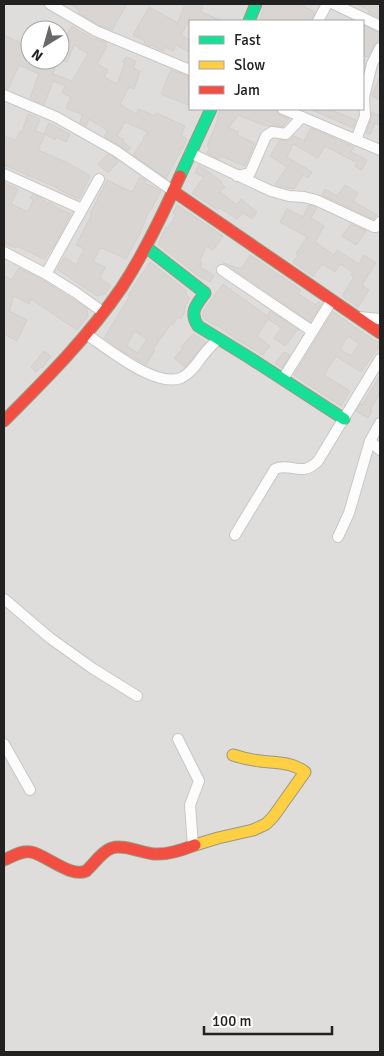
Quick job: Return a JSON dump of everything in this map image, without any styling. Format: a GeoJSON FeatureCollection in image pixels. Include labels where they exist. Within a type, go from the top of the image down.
{"type":"FeatureCollection","features":[{"type":"Feature","properties":{"kind":"street"},"geometry":{"type":"LineString","coordinates":[[50,4],[96,31],[189,70]]}},
{"type":"Feature","properties":{"kind":"street"},"geometry":{"type":"LineString","coordinates":[[249,20],[256,4]]}},
{"type":"Feature","properties":{"kind":"street"},"geometry":{"type":"LineString","coordinates":[[319,20],[327,4]]}},
{"type":"Feature","properties":{"kind":"street"},"geometry":{"type":"LineString","coordinates":[[334,4],[380,26]]}},
{"type":"Feature","properties":{"kind":"street"},"geometry":{"type":"LineString","coordinates":[[356,140],[365,116],[364,97],[372,64],[380,48]]}},
{"type":"Feature","properties":{"kind":"street"},"geometry":{"type":"LineString","coordinates":[[4,96],[56,118],[116,150],[380,333]]}},
{"type":"Feature","properties":{"kind":"street"},"geometry":{"type":"LineString","coordinates":[[4,421],[86,334],[130,274],[146,247],[211,110]]}},
{"type":"Feature","properties":{"kind":"street"},"geometry":{"type":"LineString","coordinates":[[285,110],[380,150]]}},
{"type":"Feature","properties":{"kind":"street"},"geometry":{"type":"LineString","coordinates":[[238,176],[250,172],[266,136],[272,132],[286,134],[302,117]]}},
{"type":"Feature","properties":{"kind":"street"},"geometry":{"type":"LineString","coordinates":[[190,153],[283,195],[316,200],[374,227],[380,222]]}},
{"type":"Feature","properties":{"kind":"street"},"geometry":{"type":"LineString","coordinates":[[4,174],[82,209]]}},
{"type":"Feature","properties":{"kind":"street"},"geometry":{"type":"LineString","coordinates":[[46,274],[99,179]]}},
{"type":"Feature","properties":{"kind":"street"},"geometry":{"type":"LineString","coordinates":[[146,247],[205,293],[193,312],[193,320],[198,326],[344,419]]}},
{"type":"Feature","properties":{"kind":"street"},"geometry":{"type":"LineString","coordinates":[[4,252],[46,274],[103,312]]}},
{"type":"Feature","properties":{"kind":"street"},"geometry":{"type":"LineString","coordinates":[[222,270],[312,331]]}},
{"type":"Feature","properties":{"kind":"street"},"geometry":{"type":"LineString","coordinates":[[283,379],[332,300]]}},
{"type":"Feature","properties":{"kind":"street"},"geometry":{"type":"LineString","coordinates":[[356,317],[380,319]]}},
{"type":"Feature","properties":{"kind":"street"},"geometry":{"type":"LineString","coordinates":[[86,334],[149,375],[160,379],[181,378],[189,372],[218,339]]}},
{"type":"Feature","properties":{"kind":"street"},"geometry":{"type":"LineString","coordinates":[[235,534],[275,469],[282,467],[305,469],[313,466],[318,461],[380,359]]}},
{"type":"Feature","properties":{"kind":"street"},"geometry":{"type":"LineString","coordinates":[[338,537],[349,513],[370,441],[380,423]]}},
{"type":"Feature","properties":{"kind":"street"},"geometry":{"type":"LineString","coordinates":[[370,441],[380,450]]}},
{"type":"Feature","properties":{"kind":"street"},"geometry":{"type":"LineString","coordinates":[[4,599],[50,638],[92,668],[137,696]]}},
{"type":"Feature","properties":{"kind":"street"},"geometry":{"type":"LineString","coordinates":[[178,739],[199,781],[190,804],[192,846]]}},
{"type":"Feature","properties":{"kind":"street"},"geometry":{"type":"LineString","coordinates":[[4,744],[30,790]]}},
{"type":"Feature","properties":{"kind":"street"},"geometry":{"type":"LineString","coordinates":[[4,860],[27,851],[51,860],[74,872],[82,873],[86,872],[110,848],[116,847],[150,854],[172,853],[218,838],[260,828],[268,823],[304,774],[303,769],[290,764],[253,760],[233,755]]}},
{"type":"Feature","properties":{"kind":"shaded area"},"geometry":{"type":"Polygon","coordinates":[[[4,4],[380,4],[380,1052],[4,1052],[4,4]]]}},
{"type":"Feature","properties":{"kind":"building"},"geometry":{"type":"Polygon","coordinates":[[[70,4],[127,4],[112,30],[99,25],[79,13],[80,11],[70,4]]]}},
{"type":"Feature","properties":{"kind":"building"},"geometry":{"type":"Polygon","coordinates":[[[185,4],[203,4],[201,12],[221,20],[189,20],[181,35],[189,39],[189,52],[176,45],[173,51],[165,47],[163,51],[144,43],[145,41],[133,35],[149,7],[178,23],[185,4]]]}},
{"type":"Feature","properties":{"kind":"building"},"geometry":{"type":"Polygon","coordinates":[[[265,4],[299,4],[315,12],[311,20],[259,20],[265,4]]]}},
{"type":"Feature","properties":{"kind":"building"},"geometry":{"type":"Polygon","coordinates":[[[356,4],[380,4],[380,18],[368,12],[369,10],[356,4]]]}},
{"type":"Feature","properties":{"kind":"building"},"geometry":{"type":"Polygon","coordinates":[[[364,25],[380,33],[378,41],[368,57],[364,55],[364,25]]]}},
{"type":"Feature","properties":{"kind":"building"},"geometry":{"type":"Polygon","coordinates":[[[72,26],[93,39],[107,43],[97,64],[108,70],[104,77],[117,84],[126,57],[136,61],[133,68],[140,71],[134,89],[129,87],[120,104],[136,114],[138,109],[155,116],[156,113],[185,126],[181,135],[187,139],[166,178],[133,155],[148,132],[125,122],[117,136],[124,140],[123,142],[131,148],[128,151],[104,136],[108,131],[89,119],[86,126],[80,122],[83,115],[66,108],[71,97],[62,93],[65,86],[53,81],[44,105],[30,98],[39,74],[30,70],[54,70],[53,74],[72,81],[88,54],[74,45],[70,55],[70,29],[72,26]]]}},
{"type":"Feature","properties":{"kind":"building"},"geometry":{"type":"Polygon","coordinates":[[[4,35],[20,42],[20,65],[8,89],[4,88],[4,35]]]}},
{"type":"Feature","properties":{"kind":"building"},"geometry":{"type":"Polygon","coordinates":[[[171,70],[189,77],[189,106],[161,94],[171,70]]]}},
{"type":"Feature","properties":{"kind":"building"},"geometry":{"type":"Polygon","coordinates":[[[380,76],[380,100],[372,96],[380,76]]]}},
{"type":"Feature","properties":{"kind":"building"},"geometry":{"type":"Polygon","coordinates":[[[220,110],[276,110],[278,114],[289,119],[283,127],[265,126],[238,115],[229,128],[239,132],[237,135],[255,143],[245,166],[221,156],[219,159],[207,153],[210,147],[207,146],[220,110]]]}},
{"type":"Feature","properties":{"kind":"building"},"geometry":{"type":"Polygon","coordinates":[[[312,110],[331,110],[356,120],[353,128],[312,110]]]}},
{"type":"Feature","properties":{"kind":"building"},"geometry":{"type":"Polygon","coordinates":[[[372,112],[380,116],[380,125],[375,123],[370,135],[366,133],[372,112]]]}},
{"type":"Feature","properties":{"kind":"building"},"geometry":{"type":"Polygon","coordinates":[[[28,114],[40,119],[35,131],[44,134],[49,123],[70,134],[66,142],[56,137],[55,140],[45,134],[38,150],[66,162],[90,176],[79,199],[4,165],[4,136],[16,140],[20,131],[22,132],[28,114]]]}},
{"type":"Feature","properties":{"kind":"building"},"geometry":{"type":"Polygon","coordinates":[[[311,128],[354,147],[351,152],[367,160],[362,170],[355,166],[357,163],[325,146],[318,158],[293,144],[287,157],[312,172],[308,178],[303,175],[294,189],[277,186],[275,184],[287,167],[270,156],[280,140],[288,141],[294,136],[304,141],[311,128]]]}},
{"type":"Feature","properties":{"kind":"building"},"geometry":{"type":"Polygon","coordinates":[[[108,154],[119,161],[108,173],[98,164],[108,154]]]}},
{"type":"Feature","properties":{"kind":"building"},"geometry":{"type":"Polygon","coordinates":[[[199,165],[222,182],[225,187],[220,192],[237,205],[241,199],[257,212],[252,219],[243,213],[237,219],[220,208],[218,210],[192,193],[204,177],[195,173],[199,165]]]}},
{"type":"Feature","properties":{"kind":"building"},"geometry":{"type":"Polygon","coordinates":[[[140,177],[146,181],[145,183],[161,191],[150,209],[126,259],[100,248],[93,262],[105,267],[100,278],[111,286],[105,294],[97,296],[57,269],[65,257],[76,265],[84,249],[76,245],[107,180],[132,192],[140,177]]]}},
{"type":"Feature","properties":{"kind":"building"},"geometry":{"type":"Polygon","coordinates":[[[4,183],[18,189],[11,204],[28,212],[33,200],[30,198],[33,194],[48,204],[49,202],[71,214],[54,246],[44,259],[17,246],[16,248],[4,243],[4,183]]]}},
{"type":"Feature","properties":{"kind":"building"},"geometry":{"type":"Polygon","coordinates":[[[345,185],[358,193],[353,201],[377,215],[373,219],[322,195],[325,189],[337,196],[345,185]]]}},
{"type":"Feature","properties":{"kind":"building"},"geometry":{"type":"Polygon","coordinates":[[[177,205],[223,236],[213,250],[206,246],[200,261],[202,262],[200,267],[214,275],[210,282],[197,275],[158,244],[166,227],[168,228],[176,215],[173,213],[177,205]]]}},
{"type":"Feature","properties":{"kind":"building"},"geometry":{"type":"Polygon","coordinates":[[[309,205],[317,208],[311,218],[324,226],[315,242],[334,255],[337,250],[359,264],[364,255],[376,263],[362,285],[369,290],[358,307],[342,296],[354,277],[351,275],[353,272],[340,264],[335,272],[322,264],[313,276],[293,262],[307,237],[280,222],[287,209],[303,217],[309,205]]]}},
{"type":"Feature","properties":{"kind":"building"},"geometry":{"type":"Polygon","coordinates":[[[351,224],[366,231],[356,245],[342,236],[351,224]]]}},
{"type":"Feature","properties":{"kind":"building"},"geometry":{"type":"Polygon","coordinates":[[[250,255],[301,290],[298,294],[316,305],[318,302],[321,304],[310,322],[226,264],[241,269],[250,255]]]}},
{"type":"Feature","properties":{"kind":"building"},"geometry":{"type":"Polygon","coordinates":[[[150,262],[187,291],[185,293],[190,298],[185,306],[184,314],[180,319],[178,317],[173,325],[171,324],[153,349],[155,350],[146,365],[104,338],[130,296],[128,295],[150,262]],[[135,331],[126,346],[138,353],[147,339],[135,331]]]}},
{"type":"Feature","properties":{"kind":"building"},"geometry":{"type":"Polygon","coordinates":[[[19,268],[43,280],[87,309],[88,316],[77,330],[31,299],[29,304],[14,296],[9,311],[27,320],[17,341],[4,334],[4,276],[11,280],[19,268]]]}},
{"type":"Feature","properties":{"kind":"building"},"geometry":{"type":"Polygon","coordinates":[[[223,284],[267,316],[270,311],[299,330],[297,330],[285,346],[274,338],[282,328],[268,319],[257,336],[270,346],[263,355],[238,340],[203,317],[204,310],[223,284]]]}},
{"type":"Feature","properties":{"kind":"building"},"geometry":{"type":"Polygon","coordinates":[[[333,312],[375,341],[380,342],[380,345],[361,372],[336,356],[324,375],[350,391],[341,406],[294,375],[333,312]],[[348,336],[340,349],[351,356],[359,344],[348,336]]]}},
{"type":"Feature","properties":{"kind":"building"},"geometry":{"type":"Polygon","coordinates":[[[193,334],[206,342],[185,367],[174,358],[193,334]]]}},
{"type":"Feature","properties":{"kind":"building"},"geometry":{"type":"Polygon","coordinates":[[[44,351],[51,356],[42,368],[36,372],[31,367],[44,351]]]}},
{"type":"Feature","properties":{"kind":"building"},"geometry":{"type":"Polygon","coordinates":[[[284,352],[290,355],[282,368],[275,363],[284,352]]]}},
{"type":"Feature","properties":{"kind":"building"},"geometry":{"type":"Polygon","coordinates":[[[380,375],[380,393],[370,410],[372,411],[368,418],[356,411],[360,404],[362,405],[380,375]]]}},
{"type":"Feature","properties":{"kind":"traffic: fast"},"geometry":{"type":"LineString","coordinates":[[249,20],[256,4]]}},
{"type":"Feature","properties":{"kind":"traffic: fast"},"geometry":{"type":"LineString","coordinates":[[180,176],[211,110]]}},
{"type":"Feature","properties":{"kind":"traffic: fast"},"geometry":{"type":"LineString","coordinates":[[146,247],[205,293],[196,305],[194,313],[198,326],[344,419]]}},
{"type":"Feature","properties":{"kind":"traffic: slow"},"geometry":{"type":"LineString","coordinates":[[195,845],[253,830],[266,824],[305,772],[289,765],[233,755]]}},
{"type":"Feature","properties":{"kind":"traffic: jam"},"geometry":{"type":"LineString","coordinates":[[4,421],[96,323],[122,287],[146,247],[180,176]]}},
{"type":"Feature","properties":{"kind":"traffic: jam"},"geometry":{"type":"LineString","coordinates":[[173,191],[380,333]]}},
{"type":"Feature","properties":{"kind":"traffic: jam"},"geometry":{"type":"LineString","coordinates":[[4,860],[20,853],[31,852],[66,869],[80,872],[86,871],[101,855],[116,847],[164,854],[195,845]]}}]}
